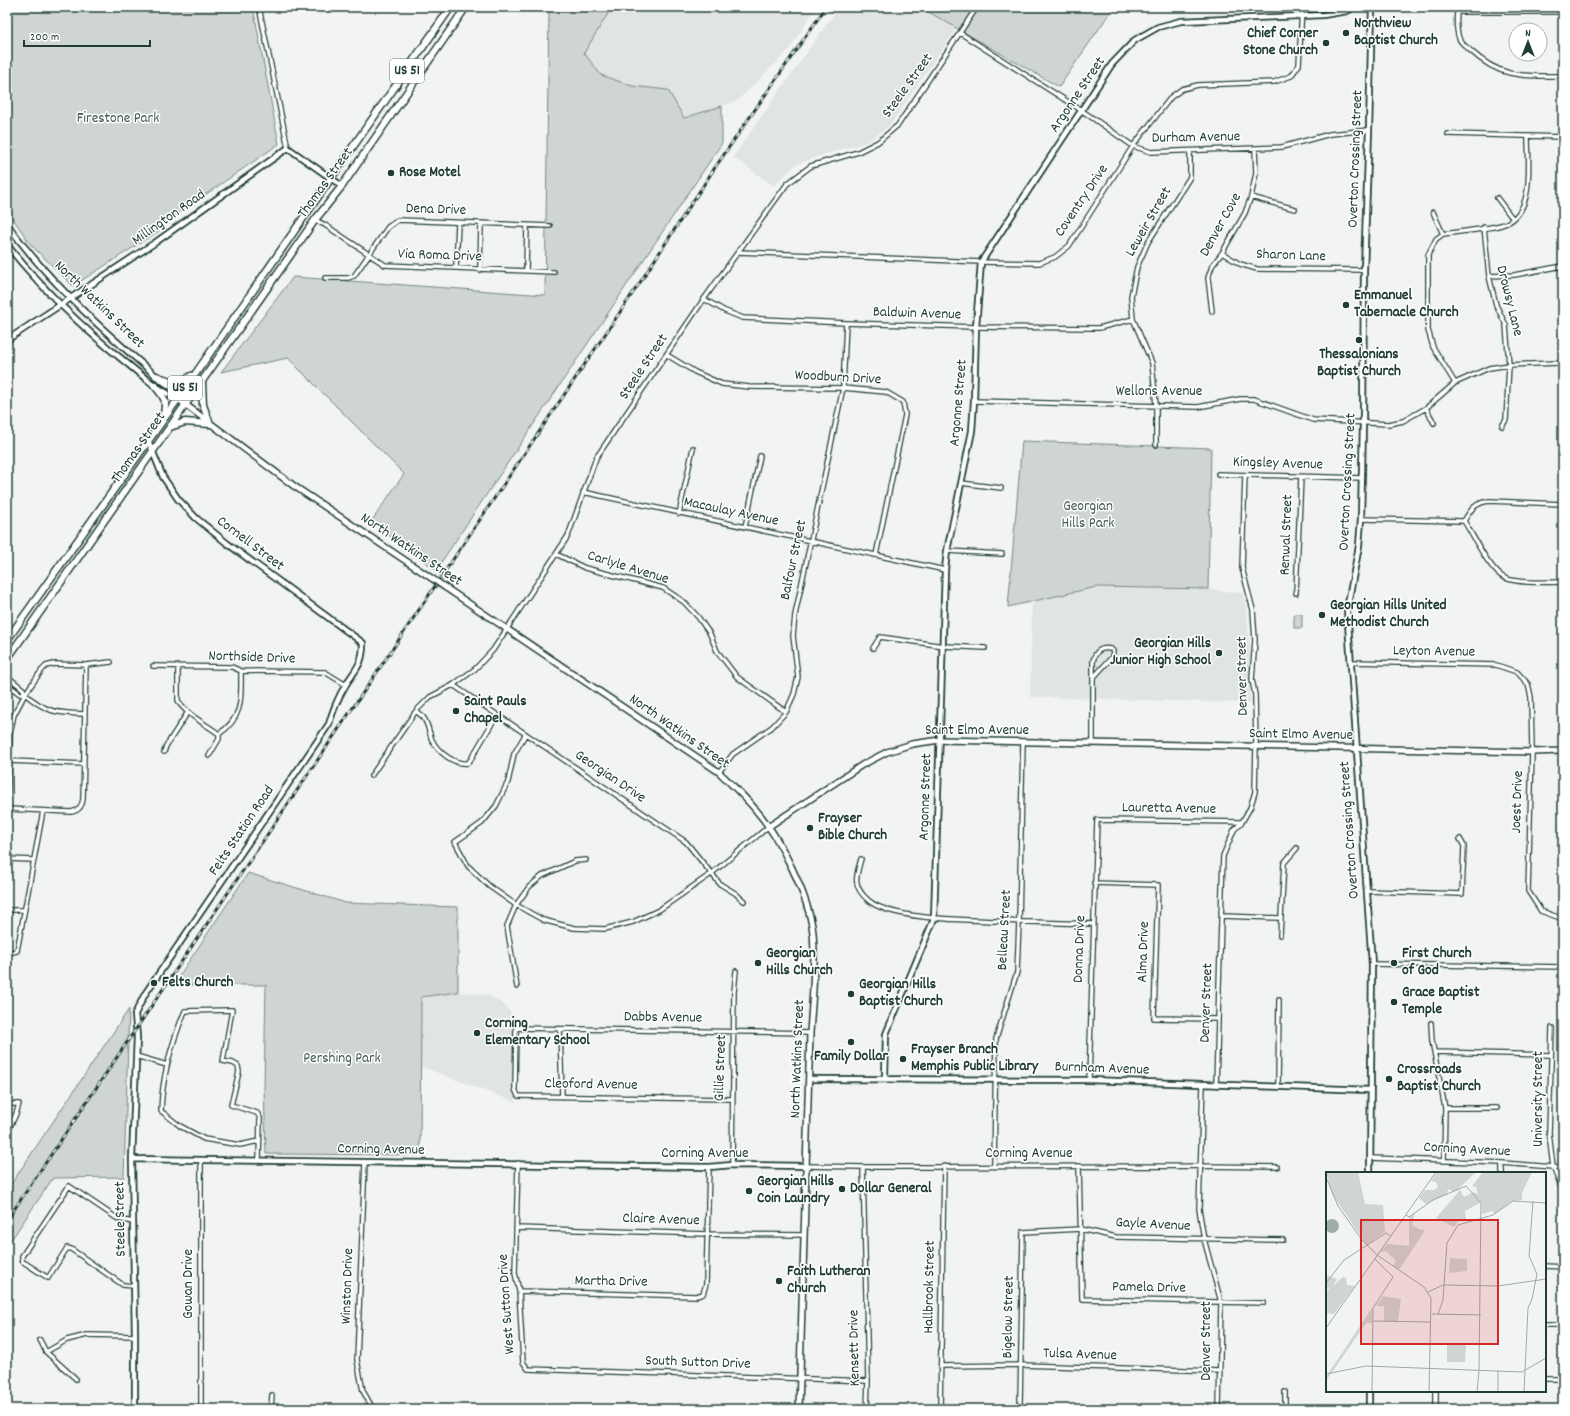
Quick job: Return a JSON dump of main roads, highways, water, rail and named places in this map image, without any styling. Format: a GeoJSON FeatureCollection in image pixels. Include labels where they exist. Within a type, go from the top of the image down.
{"type":"FeatureCollection","features":[{"type":"Feature","properties":{"kind":"highway","name":"Thomas Street"},"geometry":{"type":"LineString","coordinates":[[7,640],[162,422],[451,7]]}},
{"type":"Feature","properties":{"kind":"highway","name":"Thomas Street"},"geometry":{"type":"LineString","coordinates":[[7,659],[307,231],[342,186],[466,7]]}},
{"type":"Feature","properties":{"kind":"highway"},"geometry":{"type":"LineString","coordinates":[[298,225],[307,231]]}},
{"type":"Feature","properties":{"kind":"highway"},"geometry":{"type":"LineString","coordinates":[[274,260],[283,266]]}},
{"type":"Feature","properties":{"kind":"highway"},"geometry":{"type":"LineString","coordinates":[[156,376],[177,382],[184,381],[196,373]]}},
{"type":"Feature","properties":{"kind":"highway"},"geometry":{"type":"LineString","coordinates":[[170,427],[185,422],[210,424],[203,405],[202,382]]}},
{"type":"Feature","properties":{"kind":"highway"},"geometry":{"type":"LineString","coordinates":[[154,385],[166,402],[162,422]]}},
{"type":"Feature","properties":{"kind":"main road","name":"North Watkins Street"},"geometry":{"type":"LineString","coordinates":[[178,399],[294,486],[508,628],[719,772],[756,810],[768,827],[790,864],[799,886],[813,932],[813,973],[799,1409]]}},
{"type":"Feature","properties":{"kind":"main road","name":"Saint Elmo Avenue"},"geometry":{"type":"LineString","coordinates":[[768,827],[862,765],[887,752],[912,744],[940,740],[1532,752],[1563,751]]}},
{"type":"Feature","properties":{"kind":"railway"},"geometry":{"type":"LineString","coordinates":[[7,1220],[639,284],[714,169],[826,7]]}},
{"type":"Feature","properties":{"kind":"place","name":"Northview Baptist Church"},"geometry":{"type":"Point","coordinates":[1346,33]}},
{"type":"Feature","properties":{"kind":"place","name":"Chief Corner Stone Church"},"geometry":{"type":"Point","coordinates":[1326,43]}},
{"type":"Feature","properties":{"kind":"place","name":"Rose Motel"},"geometry":{"type":"Point","coordinates":[391,173]}},
{"type":"Feature","properties":{"kind":"place","name":"Emmanuel Tabernacle Church"},"geometry":{"type":"Point","coordinates":[1346,305]}},
{"type":"Feature","properties":{"kind":"place","name":"Thessalonians Baptist Church"},"geometry":{"type":"Point","coordinates":[1359,340]}},
{"type":"Feature","properties":{"kind":"place","name":"Georgian Hills United Methodist Church"},"geometry":{"type":"Point","coordinates":[1322,615]}},
{"type":"Feature","properties":{"kind":"place","name":"Georgian Hills Junior High School"},"geometry":{"type":"Point","coordinates":[1219,653]}},
{"type":"Feature","properties":{"kind":"place","name":"Saint Pauls Chapel"},"geometry":{"type":"Point","coordinates":[456,711]}},
{"type":"Feature","properties":{"kind":"place","name":"Frayser Bible Church"},"geometry":{"type":"Point","coordinates":[810,828]}},
{"type":"Feature","properties":{"kind":"place","name":"Georgian Hills Church"},"geometry":{"type":"Point","coordinates":[758,963]}},
{"type":"Feature","properties":{"kind":"place","name":"First Church of God"},"geometry":{"type":"Point","coordinates":[1394,963]}},
{"type":"Feature","properties":{"kind":"place","name":"Felts Church"},"geometry":{"type":"Point","coordinates":[154,983]}},
{"type":"Feature","properties":{"kind":"place","name":"Georgian Hills Baptist Church"},"geometry":{"type":"Point","coordinates":[851,994]}},
{"type":"Feature","properties":{"kind":"place","name":"Grace Baptist Temple"},"geometry":{"type":"Point","coordinates":[1394,1002]}},
{"type":"Feature","properties":{"kind":"place","name":"Corning Elementary School"},"geometry":{"type":"Point","coordinates":[477,1033]}},
{"type":"Feature","properties":{"kind":"place","name":"Family Dollar"},"geometry":{"type":"Point","coordinates":[851,1042]}},
{"type":"Feature","properties":{"kind":"place","name":"Frayser Branch Memphis Public Library"},"geometry":{"type":"Point","coordinates":[903,1059]}},
{"type":"Feature","properties":{"kind":"place","name":"Crossroads Baptist Church"},"geometry":{"type":"Point","coordinates":[1389,1079]}},
{"type":"Feature","properties":{"kind":"place","name":"Dollar General"},"geometry":{"type":"Point","coordinates":[842,1189]}},
{"type":"Feature","properties":{"kind":"place","name":"Georgian Hills Coin Laundry"},"geometry":{"type":"Point","coordinates":[749,1191]}},
{"type":"Feature","properties":{"kind":"place","name":"Faith Lutheran Church"},"geometry":{"type":"Point","coordinates":[779,1281]}},
{"type":"Feature","properties":{"kind":"park label","name":"Firestone Park"},"geometry":{"type":"Point","coordinates":[118,119]}},
{"type":"Feature","properties":{"kind":"park label","name":"Georgian Hills Park"},"geometry":{"type":"Point","coordinates":[1088,516]}},
{"type":"Feature","properties":{"kind":"park label","name":"Pershing Park"},"geometry":{"type":"Point","coordinates":[342,1059]}}]}
